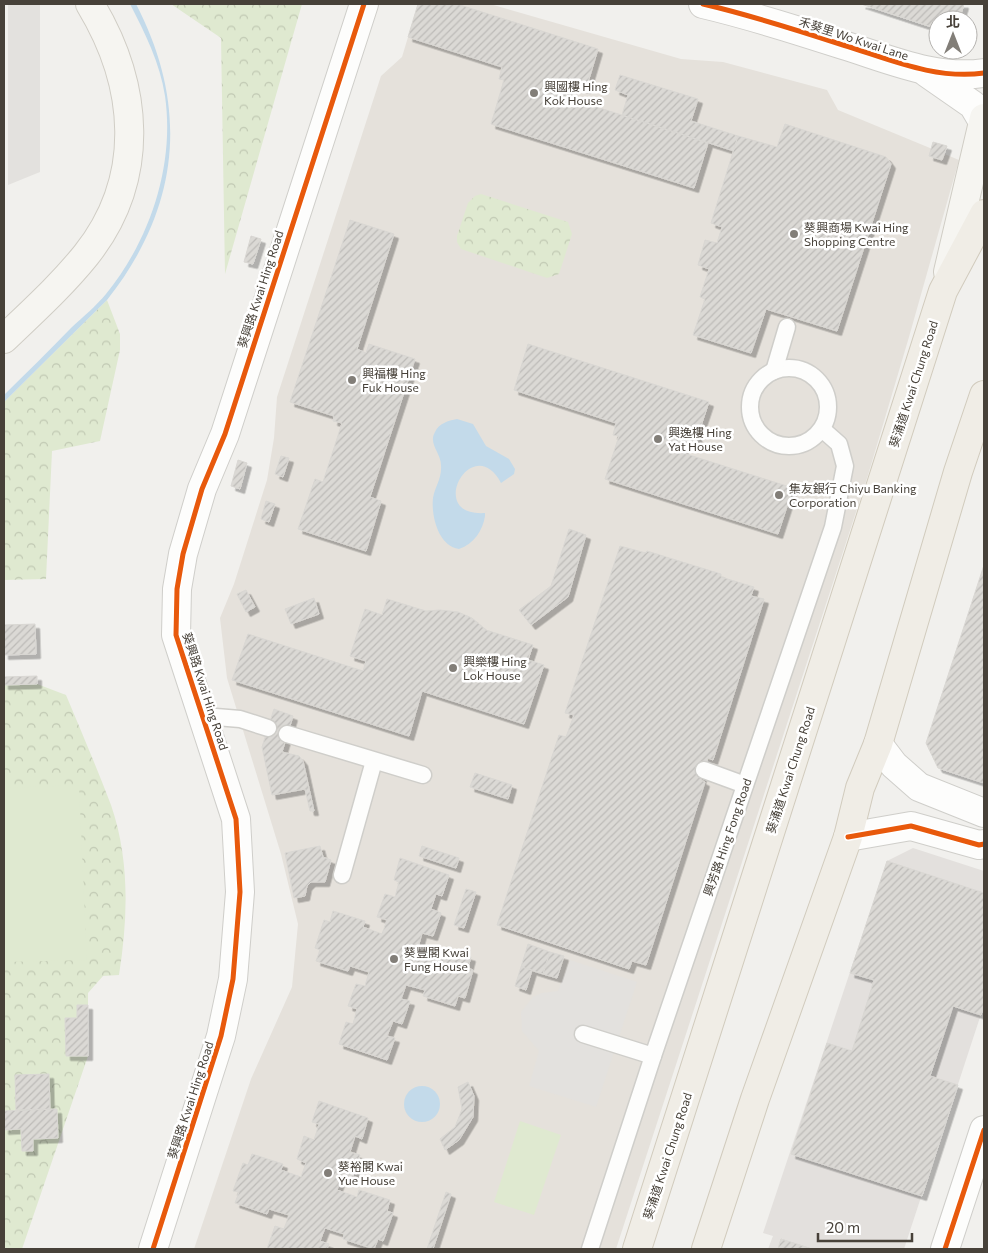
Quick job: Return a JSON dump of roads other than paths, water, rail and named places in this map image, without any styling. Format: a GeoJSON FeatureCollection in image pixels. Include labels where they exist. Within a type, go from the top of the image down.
{"type":"FeatureCollection","features":[{"type":"Feature","properties":{"kind":"main road"},"geometry":{"type":"LineString","coordinates":[[4,339],[54,291],[86,254],[112,210],[127,171],[130,130],[128,102],[118,64],[103,25],[90,4]]}},
{"type":"Feature","properties":{"kind":"main road","name":"葵涌道 Kwai Chung Road"},"geometry":{"type":"LineString","coordinates":[[637,1249],[943,291],[984,120]]}},
{"type":"Feature","properties":{"kind":"main road","name":"葵涌道 Kwai Chung Road"},"geometry":{"type":"LineString","coordinates":[[943,291],[984,214]]}},
{"type":"Feature","properties":{"kind":"main road"},"geometry":{"type":"LineString","coordinates":[[706,1249],[755,1099],[848,837],[860,788],[878,744],[958,472],[984,395]]}},
{"type":"Feature","properties":{"kind":"street","name":"葵興路 Kwai Hing Road"},"geometry":{"type":"LineString","coordinates":[[153,1249],[221,1036],[233,979],[240,892],[236,818],[176,635],[177,589],[183,554],[202,489],[225,434],[364,4]]}},
{"type":"Feature","properties":{"kind":"street","name":"禾葵里 Wo Kwai Lane"},"geometry":{"type":"LineString","coordinates":[[711,6],[924,71],[967,75],[984,72]]}},
{"type":"Feature","properties":{"kind":"street","name":"禾葵里 Wo Kwai Lane"},"geometry":{"type":"LineString","coordinates":[[924,71],[973,106],[984,120]]}},
{"type":"Feature","properties":{"kind":"street"},"geometry":{"type":"LineString","coordinates":[[878,744],[894,765],[920,787],[984,813]]}},
{"type":"Feature","properties":{"kind":"street"},"geometry":{"type":"LineString","coordinates":[[848,837],[911,826],[979,845],[984,844]]}},
{"type":"Feature","properties":{"kind":"street"},"geometry":{"type":"LineString","coordinates":[[945,1249],[984,1130]]}},
{"type":"Feature","properties":{"kind":"lane"},"geometry":{"type":"LineString","coordinates":[[774,371],[787,327]]}},
{"type":"Feature","properties":{"kind":"lane"},"geometry":{"type":"LineString","coordinates":[[786,368],[799,369],[810,374],[820,382],[829,405],[827,418],[822,429],[813,438],[801,445],[787,446],[774,444],[763,437],[755,426],[750,414],[750,401],[758,383],[774,371],[786,368]]}},
{"type":"Feature","properties":{"kind":"lane","name":"興芳路 Hing Fong Road"},"geometry":{"type":"LineString","coordinates":[[590,1249],[653,1056],[833,527],[845,466],[839,444],[822,429]]}},
{"type":"Feature","properties":{"kind":"lane"},"geometry":{"type":"LineString","coordinates":[[204,716],[240,719],[268,728]]}},
{"type":"Feature","properties":{"kind":"lane"},"geometry":{"type":"LineString","coordinates":[[287,734],[423,775]]}},
{"type":"Feature","properties":{"kind":"lane"},"geometry":{"type":"LineString","coordinates":[[342,875],[374,761]]}},
{"type":"Feature","properties":{"kind":"lane"},"geometry":{"type":"LineString","coordinates":[[704,770],[745,785]]}},
{"type":"Feature","properties":{"kind":"lane"},"geometry":{"type":"LineString","coordinates":[[583,1034],[653,1056]]}},
{"type":"Feature","properties":{"kind":"water"},"geometry":{"type":"Polygon","coordinates":[[[130,4],[136,4],[153,43],[165,81],[170,119],[169,157],[162,193],[150,230],[131,265],[107,300],[4,402],[4,395],[94,307],[122,273],[147,226],[156,201],[166,148],[165,96],[156,60],[130,4]]]}},
{"type":"Feature","properties":{"kind":"water"},"geometry":{"type":"Polygon","coordinates":[[[457,419],[473,424],[486,446],[509,459],[515,469],[514,474],[501,483],[490,469],[478,466],[468,470],[460,480],[456,491],[458,503],[467,511],[485,513],[485,516],[477,536],[469,544],[459,549],[452,547],[441,536],[433,513],[433,498],[441,470],[433,436],[441,424],[457,419]]]}},
{"type":"Feature","properties":{"kind":"water"},"geometry":{"type":"Polygon","coordinates":[[[422,1086],[429,1087],[435,1091],[439,1097],[439,1111],[435,1117],[429,1121],[422,1122],[415,1121],[409,1117],[405,1111],[404,1104],[405,1097],[409,1091],[415,1087],[422,1086]]]}},
{"type":"Feature","properties":{"kind":"place","name":"興國樓 Hing Kok House"},"geometry":{"type":"Point","coordinates":[534,93]}},
{"type":"Feature","properties":{"kind":"place","name":"葵興商場 Kwai Hing Shopping Centre"},"geometry":{"type":"Point","coordinates":[794,234]}},
{"type":"Feature","properties":{"kind":"place","name":"興福樓 Hing Fuk House"},"geometry":{"type":"Point","coordinates":[352,380]}},
{"type":"Feature","properties":{"kind":"place","name":"興逸樓 Hing Yat House"},"geometry":{"type":"Point","coordinates":[658,439]}},
{"type":"Feature","properties":{"kind":"place","name":"集友銀行 Chiyu Banking Corporation"},"geometry":{"type":"Point","coordinates":[779,495]}},
{"type":"Feature","properties":{"kind":"place","name":"興樂樓 Hing Lok House"},"geometry":{"type":"Point","coordinates":[453,668]}},
{"type":"Feature","properties":{"kind":"place","name":"葵豐閣 Kwai Fung House"},"geometry":{"type":"Point","coordinates":[394,959]}},
{"type":"Feature","properties":{"kind":"place","name":"葵裕閣 Kwai Yue House"},"geometry":{"type":"Point","coordinates":[328,1173]}}]}
